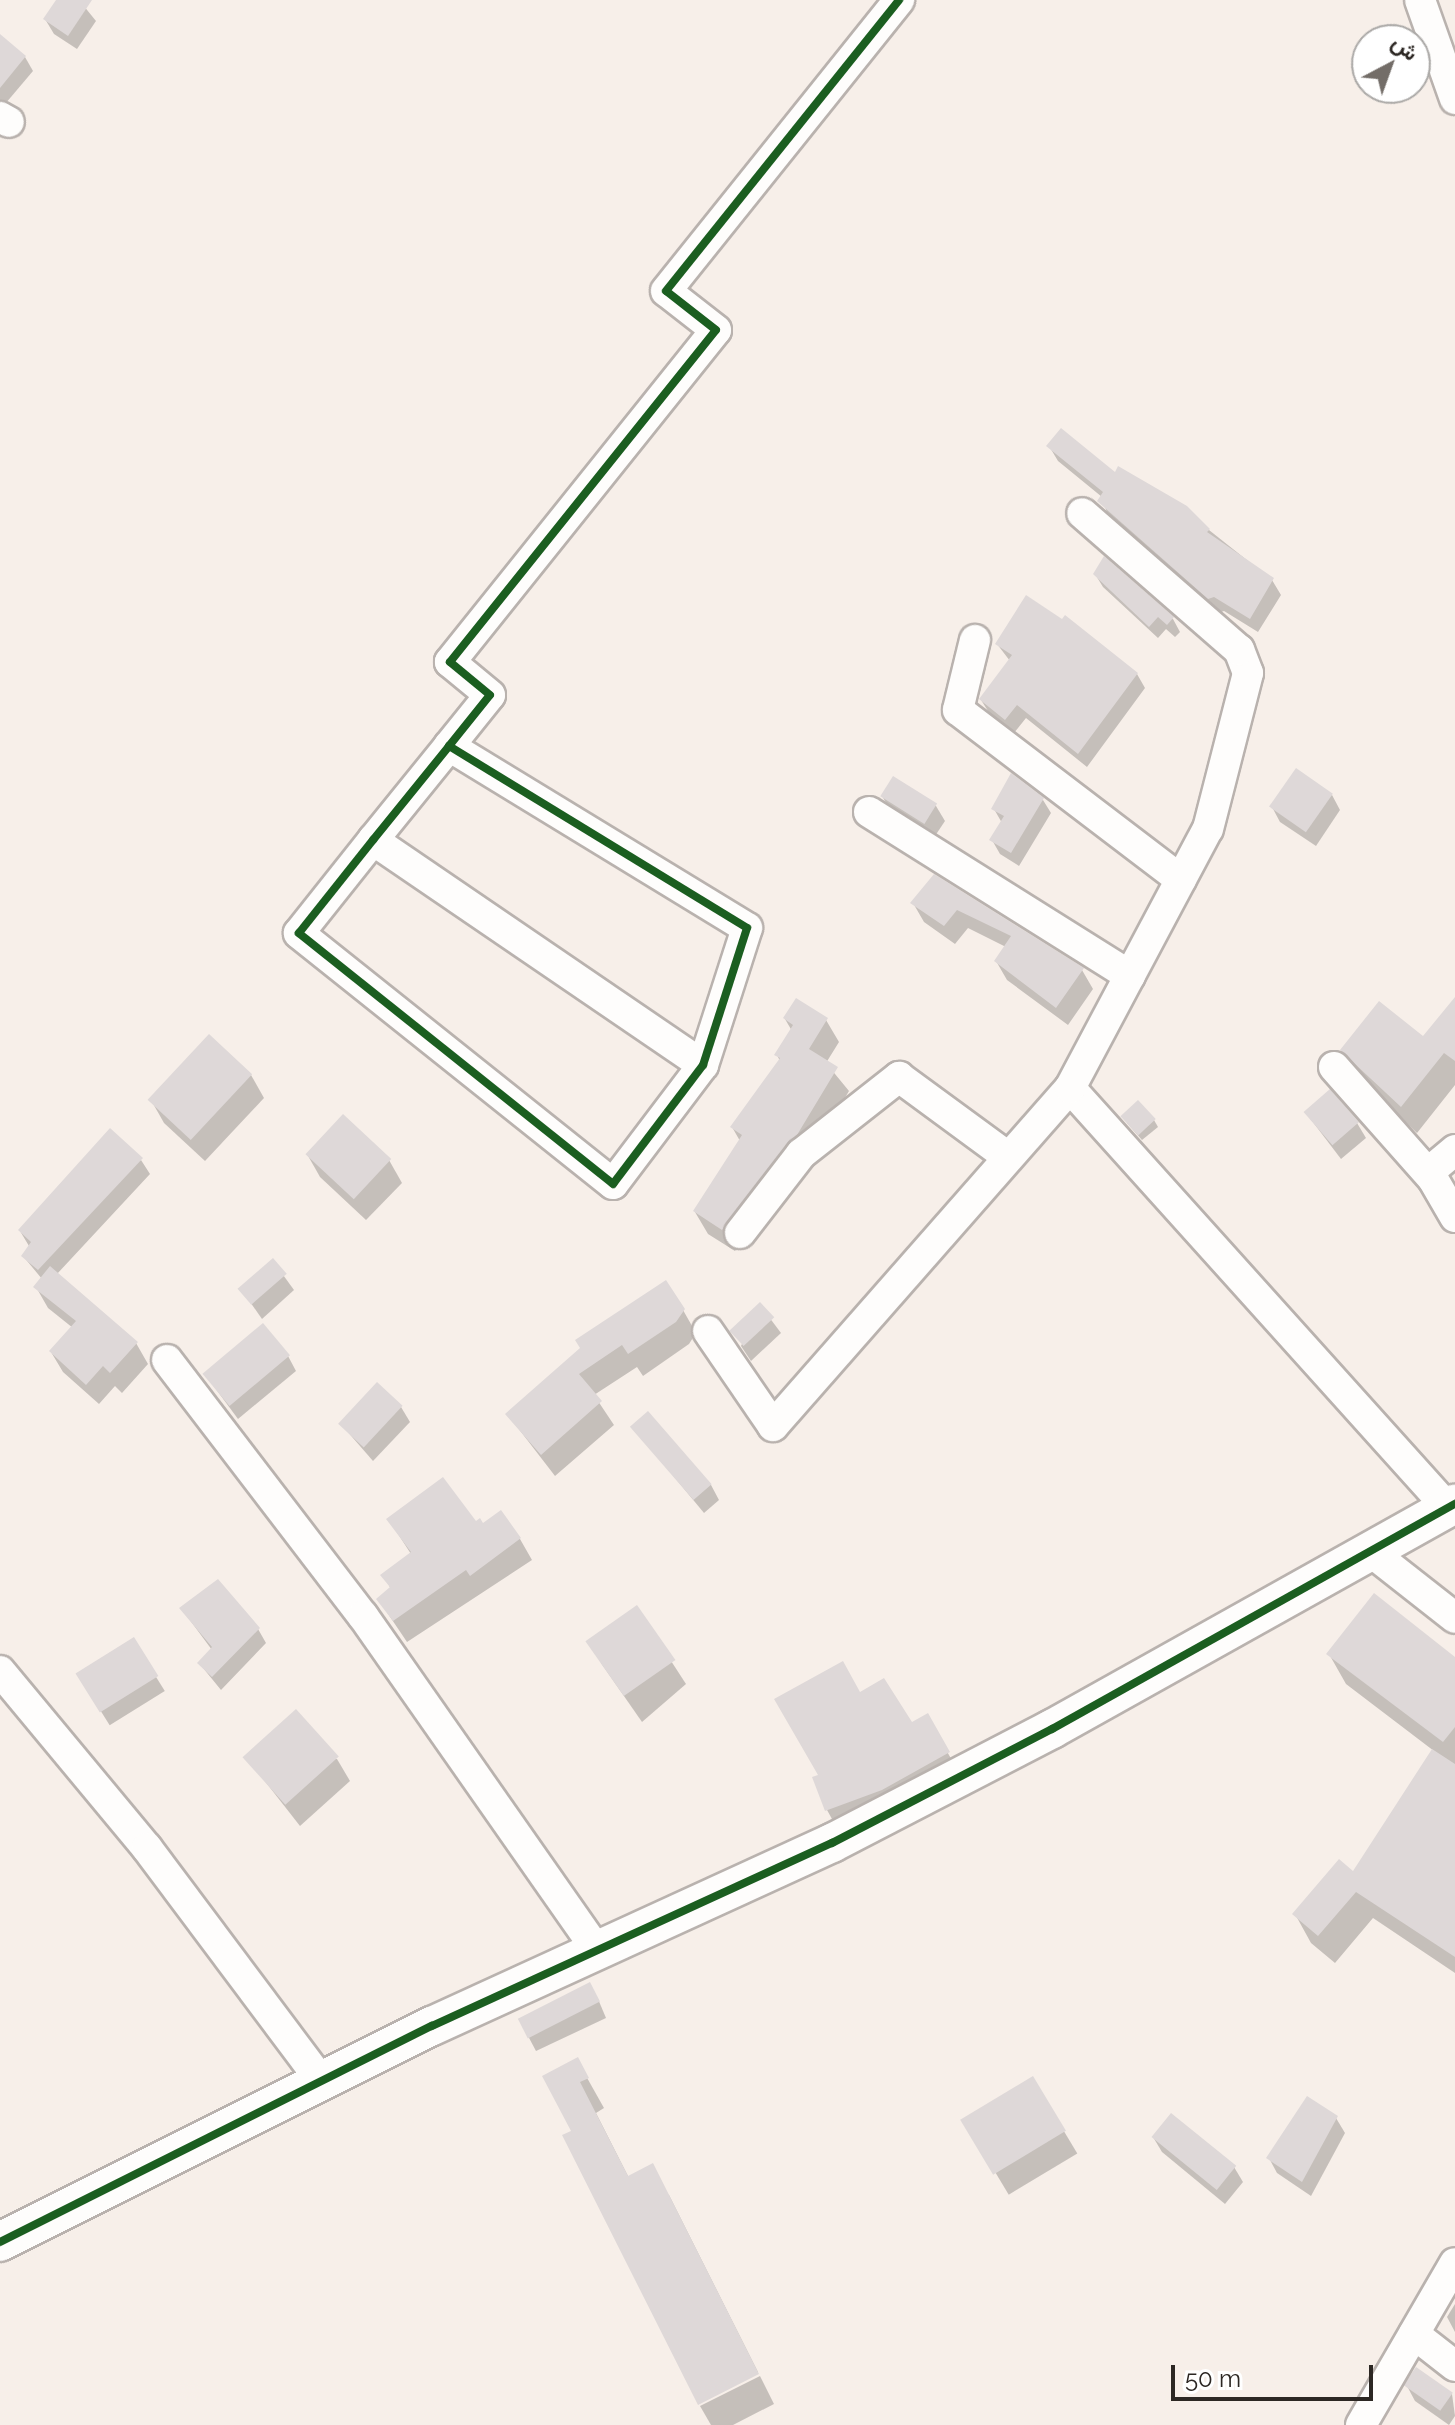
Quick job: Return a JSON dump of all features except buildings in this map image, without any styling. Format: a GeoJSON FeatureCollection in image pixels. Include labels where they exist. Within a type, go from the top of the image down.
{"type":"FeatureCollection","features":[{"type":"Feature","properties":{"kind":"street"},"geometry":{"type":"LineString","coordinates":[[449,746],[747,928],[703,1065],[613,1184],[299,933],[373,840],[490,695],[450,662],[716,330],[666,291],[899,0]]}},
{"type":"Feature","properties":{"kind":"street"},"geometry":{"type":"LineString","coordinates":[[1420,0],[1455,99]]}},
{"type":"Feature","properties":{"kind":"street"},"geometry":{"type":"LineString","coordinates":[[708,1331],[773,1426],[1070,1088],[1208,829],[1248,673],[1239,650],[1082,513]]}},
{"type":"Feature","properties":{"kind":"street"},"geometry":{"type":"LineString","coordinates":[[975,640],[958,710],[1181,880]]}},
{"type":"Feature","properties":{"kind":"street"},"geometry":{"type":"LineString","coordinates":[[869,812],[1130,976]]}},
{"type":"Feature","properties":{"kind":"street"},"geometry":{"type":"LineString","coordinates":[[373,840],[703,1065]]}},
{"type":"Feature","properties":{"kind":"street"},"geometry":{"type":"LineString","coordinates":[[1334,1067],[1433,1179],[1455,1217]]}},
{"type":"Feature","properties":{"kind":"street"},"geometry":{"type":"LineString","coordinates":[[740,1233],[801,1154],[899,1077],[1008,1157]]}},
{"type":"Feature","properties":{"kind":"street"},"geometry":{"type":"LineString","coordinates":[[0,2242],[321,2081],[846,1836],[1052,1729],[1452,1506],[1070,1088]]}},
{"type":"Feature","properties":{"kind":"street"},"geometry":{"type":"LineString","coordinates":[[167,1360],[363,1616],[597,1950]]}},
{"type":"Feature","properties":{"kind":"street"},"geometry":{"type":"LineString","coordinates":[[1370,1551],[1455,1618]]}},
{"type":"Feature","properties":{"kind":"street"},"geometry":{"type":"LineString","coordinates":[[0,1671],[147,1848],[321,2081]]}},
{"type":"Feature","properties":{"kind":"street"},"geometry":{"type":"LineString","coordinates":[[1361,2425],[1455,2263]]}},
{"type":"Feature","properties":{"kind":"street"},"geometry":{"type":"LineString","coordinates":[[1414,2334],[1455,2366]]}},
{"type":"Feature","properties":{"kind":"cycle path"},"geometry":{"type":"LineString","coordinates":[[449,746],[747,928],[703,1065],[613,1184],[299,933],[373,840],[490,695],[450,662],[716,330],[666,291],[899,0]]}},
{"type":"Feature","properties":{"kind":"cycle path"},"geometry":{"type":"LineString","coordinates":[[0,2242],[432,2026],[832,1843],[1052,1729],[1455,1504]]}}]}
